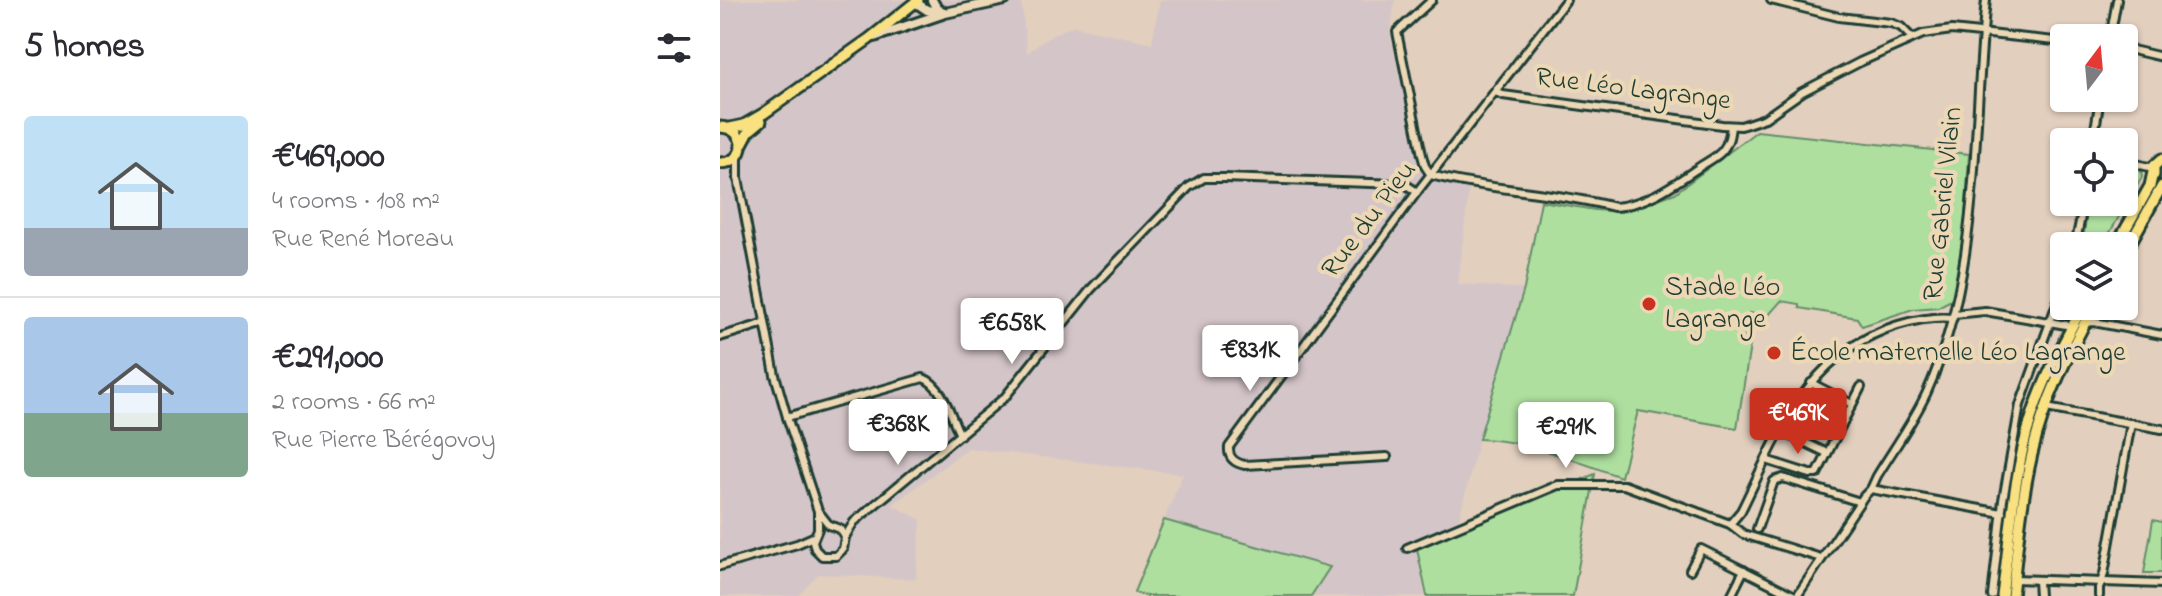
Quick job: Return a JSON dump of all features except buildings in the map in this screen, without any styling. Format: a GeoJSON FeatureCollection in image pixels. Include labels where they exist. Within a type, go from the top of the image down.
{"type":"FeatureCollection","features":[{"type":"Feature","properties":{"kind":"main road"},"geometry":{"type":"LineString","coordinates":[[932,0],[937,9],[945,13]]}},
{"type":"Feature","properties":{"kind":"main road"},"geometry":{"type":"LineString","coordinates":[[869,39],[945,13],[1005,0]]}},
{"type":"Feature","properties":{"kind":"main road"},"geometry":{"type":"LineString","coordinates":[[914,3],[927,10],[945,13]]}},
{"type":"Feature","properties":{"kind":"main road"},"geometry":{"type":"LineString","coordinates":[[914,3],[916,17],[922,20]]}},
{"type":"Feature","properties":{"kind":"main road"},"geometry":{"type":"LineString","coordinates":[[725,128],[740,127],[753,121],[869,39],[914,3]]}},
{"type":"Feature","properties":{"kind":"main road"},"geometry":{"type":"LineString","coordinates":[[722,164],[732,161],[752,128],[805,85]]}},
{"type":"Feature","properties":{"kind":"main road"},"geometry":{"type":"LineString","coordinates":[[725,128],[738,135],[740,151]]}},
{"type":"Feature","properties":{"kind":"main road"},"geometry":{"type":"LineString","coordinates":[[2124,232],[2150,186],[2153,170],[2162,159]]}},
{"type":"Feature","properties":{"kind":"main road"},"geometry":{"type":"LineString","coordinates":[[2136,232],[2162,184],[2153,170]]}},
{"type":"Feature","properties":{"kind":"main road"},"geometry":{"type":"LineString","coordinates":[[2002,596],[2006,569],[2006,513],[2032,415],[2069,330],[2077,320]]}},
{"type":"Feature","properties":{"kind":"main road"},"geometry":{"type":"LineString","coordinates":[[2012,596],[2032,451],[2058,376],[2085,323]]}},
{"type":"Feature","properties":{"kind":"main road"},"geometry":{"type":"LineString","coordinates":[[2058,376],[2069,330]]}},
{"type":"Feature","properties":{"kind":"main road"},"geometry":{"type":"LineString","coordinates":[[2006,513],[2022,509]]}},
{"type":"Feature","properties":{"kind":"main road"},"geometry":{"type":"LineString","coordinates":[[2006,513],[2020,526]]}},
{"type":"Feature","properties":{"kind":"main road"},"geometry":{"type":"LineString","coordinates":[[2006,569],[2014,579]]}},
{"type":"Feature","properties":{"kind":"main road"},"geometry":{"type":"LineString","coordinates":[[2004,585],[2014,579]]}},
{"type":"Feature","properties":{"kind":"street"},"geometry":{"type":"LineString","coordinates":[[1432,0],[1397,32],[1422,155],[1431,175],[1503,190],[1623,206],[1670,187],[1723,151],[1730,137],[1731,126]]}},
{"type":"Feature","properties":{"kind":"street","name":"Rue du Pieu"},"geometry":{"type":"LineString","coordinates":[[1387,457],[1245,465],[1233,460],[1228,453],[1229,447],[1417,192],[1566,0]]}},
{"type":"Feature","properties":{"kind":"street"},"geometry":{"type":"LineString","coordinates":[[1771,0],[1839,17],[1891,23],[1912,38]]}},
{"type":"Feature","properties":{"kind":"street","name":"Rue Gabriel Vilain"},"geometry":{"type":"LineString","coordinates":[[1796,596],[1871,489],[1926,394],[1953,316],[1968,224],[1986,0]]}},
{"type":"Feature","properties":{"kind":"street"},"geometry":{"type":"LineString","coordinates":[[2113,24],[2117,0]]}},
{"type":"Feature","properties":{"kind":"street","name":"Rue Léo Lagrange"},"geometry":{"type":"LineString","coordinates":[[1495,92],[1592,109],[1731,126],[1752,124],[1765,118],[1802,92],[1902,42],[1937,30],[2050,40]]}},
{"type":"Feature","properties":{"kind":"street"},"geometry":{"type":"LineString","coordinates":[[2138,51],[2162,57]]}},
{"type":"Feature","properties":{"kind":"street"},"geometry":{"type":"LineString","coordinates":[[720,566],[797,544],[813,537],[818,529],[818,511],[775,375],[738,178],[740,151]]}},
{"type":"Feature","properties":{"kind":"street"},"geometry":{"type":"LineString","coordinates":[[722,164],[738,178]]}},
{"type":"Feature","properties":{"kind":"street"},"geometry":{"type":"LineString","coordinates":[[2138,165],[2153,170]]}},
{"type":"Feature","properties":{"kind":"street"},"geometry":{"type":"LineString","coordinates":[[797,544],[815,549],[822,556],[836,556],[843,549],[845,537],[854,522],[1005,397],[1104,274],[1199,180],[1224,178],[1400,184],[1417,192]]}},
{"type":"Feature","properties":{"kind":"street"},"geometry":{"type":"LineString","coordinates":[[1730,524],[1741,511],[1781,431],[1811,383],[1840,355],[1887,329],[1938,317],[1985,311],[2051,322],[2069,330],[2094,322],[2162,335]]}},
{"type":"Feature","properties":{"kind":"street"},"geometry":{"type":"LineString","coordinates":[[1992,596],[2020,405],[2051,322]]}},
{"type":"Feature","properties":{"kind":"street"},"geometry":{"type":"LineString","coordinates":[[720,337],[765,323]]}},
{"type":"Feature","properties":{"kind":"street"},"geometry":{"type":"LineString","coordinates":[[787,417],[923,378],[937,388],[960,435]]}},
{"type":"Feature","properties":{"kind":"street"},"geometry":{"type":"LineString","coordinates":[[1811,383],[1852,404]]}},
{"type":"Feature","properties":{"kind":"street"},"geometry":{"type":"LineString","coordinates":[[1766,460],[1817,474],[1861,387]]}},
{"type":"Feature","properties":{"kind":"street"},"geometry":{"type":"LineString","coordinates":[[2046,408],[2162,429]]}},
{"type":"Feature","properties":{"kind":"street"},"geometry":{"type":"LineString","coordinates":[[2099,596],[2131,423]]}},
{"type":"Feature","properties":{"kind":"street"},"geometry":{"type":"LineString","coordinates":[[1781,431],[1827,453]]}},
{"type":"Feature","properties":{"kind":"street"},"geometry":{"type":"LineString","coordinates":[[1757,529],[1774,481],[1783,478],[1860,502]]}},
{"type":"Feature","properties":{"kind":"street"},"geometry":{"type":"LineString","coordinates":[[1407,548],[1558,485],[1624,485],[1730,524],[1743,534],[1821,558]]}},
{"type":"Feature","properties":{"kind":"street"},"geometry":{"type":"LineString","coordinates":[[1871,489],[2006,513]]}},
{"type":"Feature","properties":{"kind":"street"},"geometry":{"type":"LineString","coordinates":[[818,511],[845,537]]}},
{"type":"Feature","properties":{"kind":"street"},"geometry":{"type":"LineString","coordinates":[[818,529],[854,522]]}},
{"type":"Feature","properties":{"kind":"street"},"geometry":{"type":"LineString","coordinates":[[813,537],[815,549]]}},
{"type":"Feature","properties":{"kind":"street"},"geometry":{"type":"LineString","coordinates":[[1690,570],[1701,549],[1796,596]]}},
{"type":"Feature","properties":{"kind":"street"},"geometry":{"type":"LineString","coordinates":[[1731,596],[1744,570]]}},
{"type":"Feature","properties":{"kind":"street"},"geometry":{"type":"LineString","coordinates":[[2014,579],[2162,584]]}},
{"type":"Feature","properties":{"kind":"street"},"geometry":{"type":"LineString","coordinates":[[2038,581],[2039,596]]}},
{"type":"Feature","properties":{"kind":"shaded area"},"geometry":{"type":"Polygon","coordinates":[[[720,0],[1021,0],[1027,53],[1054,34],[1073,26],[1152,43],[1160,0],[1395,0],[1390,33],[1419,168],[1469,187],[1458,284],[1524,289],[1479,439],[1455,534],[1417,549],[1425,596],[1311,596],[1330,567],[1164,520],[1183,474],[968,448],[892,505],[921,520],[916,579],[818,574],[798,596],[720,596],[720,0]]]}},
{"type":"Feature","properties":{"kind":"green space","name":"Stade Léo Lagrange"},"geometry":{"type":"Polygon","coordinates":[[[1757,131],[1969,154],[1963,245],[1953,299],[1938,307],[1913,309],[1862,326],[1857,318],[1799,308],[1799,304],[1781,301],[1768,316],[1749,313],[1745,338],[1751,339],[1737,428],[1638,411],[1621,477],[1534,447],[1479,439],[1524,289],[1541,201],[1621,212],[1675,193],[1757,131]]]}},
{"type":"Feature","properties":{"kind":"green space"},"geometry":{"type":"Polygon","coordinates":[[[2087,216],[2119,216],[2110,232],[2084,232],[2087,216]]]}},
{"type":"Feature","properties":{"kind":"green space"},"geometry":{"type":"Polygon","coordinates":[[[1595,474],[1573,596],[1427,596],[1417,549],[1595,474]]]}},
{"type":"Feature","properties":{"kind":"green space"},"geometry":{"type":"Polygon","coordinates":[[[1164,520],[1330,567],[1311,596],[1146,596],[1134,592],[1164,520]]]}},
{"type":"Feature","properties":{"kind":"green space"},"geometry":{"type":"Polygon","coordinates":[[[2153,520],[2162,522],[2162,573],[2144,573],[2153,520]]]}},
{"type":"Feature","properties":{"kind":"place","name":"Stade Léo Lagrange"},"geometry":{"type":"Point","coordinates":[1649,304]}},
{"type":"Feature","properties":{"kind":"place","name":"École maternelle Léo Lagrange"},"geometry":{"type":"Point","coordinates":[1774,353]}}]}
